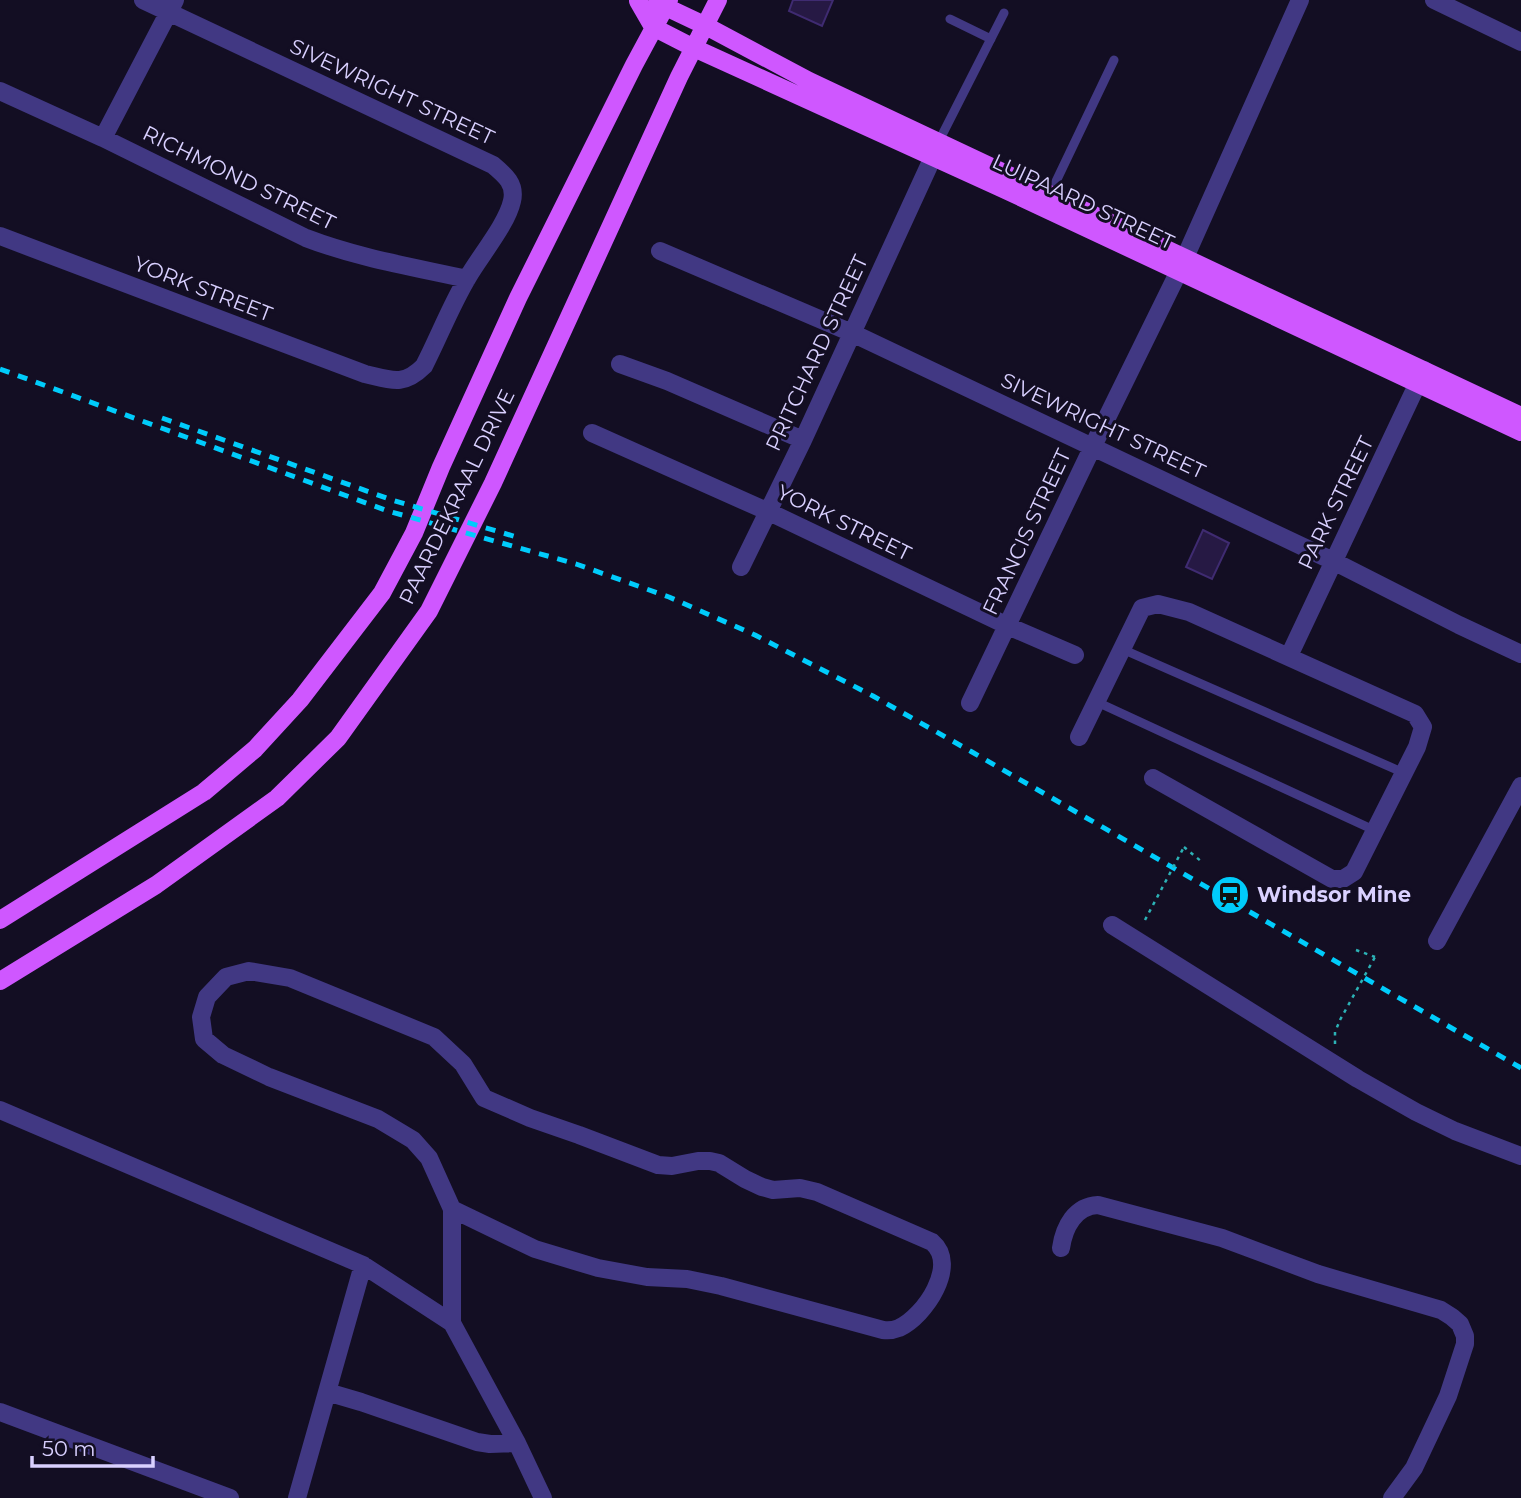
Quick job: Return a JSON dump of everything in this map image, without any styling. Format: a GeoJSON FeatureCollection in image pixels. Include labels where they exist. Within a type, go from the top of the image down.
{"type":"FeatureCollection","features":[{"type":"Feature","properties":{"kind":"main road","name":"LUIPAARD STREET"},"geometry":{"type":"LineString","coordinates":[[637,0],[668,3],[806,89]]}},
{"type":"Feature","properties":{"kind":"main road","name":"LUIPAARD STREET"},"geometry":{"type":"LineString","coordinates":[[637,0],[653,27],[694,48],[806,89],[1422,377],[1521,416]]}},
{"type":"Feature","properties":{"kind":"main road","name":"PAARDEKRAAL DRIVE"},"geometry":{"type":"LineString","coordinates":[[0,981],[156,885],[277,798],[338,737],[429,611],[493,483],[679,77],[718,0]]}},
{"type":"Feature","properties":{"kind":"main road","name":"PAARDEKRAAL DRIVE"},"geometry":{"type":"LineString","coordinates":[[0,920],[204,792],[255,748],[300,700],[382,593],[414,533],[441,467],[519,298],[653,27],[668,3]]}},
{"type":"Feature","properties":{"kind":"main road","name":"LUIPAARD STREET"},"geometry":{"type":"LineString","coordinates":[[936,149],[1050,194],[1182,264]]}},
{"type":"Feature","properties":{"kind":"main road","name":"LUIPAARD STREET"},"geometry":{"type":"LineString","coordinates":[[1422,377],[1521,432]]}},
{"type":"Feature","properties":{"kind":"street","name":"SIVEWRIGHT STREET"},"geometry":{"type":"LineString","coordinates":[[143,0],[173,6],[493,165],[507,176],[512,186],[512,201],[503,221],[467,279],[424,366],[414,376],[391,380]]}},
{"type":"Feature","properties":{"kind":"street","name":"FRANCIS STREET"},"geometry":{"type":"LineString","coordinates":[[970,703],[1182,264],[1300,0]]}},
{"type":"Feature","properties":{"kind":"street"},"geometry":{"type":"LineString","coordinates":[[1434,0],[1521,42]]}},
{"type":"Feature","properties":{"kind":"street"},"geometry":{"type":"LineString","coordinates":[[103,138],[173,6]]}},
{"type":"Feature","properties":{"kind":"street","name":"RICHMOND STREET"},"geometry":{"type":"LineString","coordinates":[[0,91],[103,138],[306,239],[365,257],[467,279]]}},
{"type":"Feature","properties":{"kind":"street","name":"PRITCHARD STREET"},"geometry":{"type":"LineString","coordinates":[[741,567],[803,440],[936,149]]}},
{"type":"Feature","properties":{"kind":"street","name":"YORK STREET"},"geometry":{"type":"LineString","coordinates":[[0,236],[353,369],[391,380]]}},
{"type":"Feature","properties":{"kind":"street","name":"SIVEWRIGHT STREET"},"geometry":{"type":"LineString","coordinates":[[660,251],[852,332],[1333,561],[1521,654]]}},
{"type":"Feature","properties":{"kind":"street"},"geometry":{"type":"LineString","coordinates":[[620,364],[667,381],[803,440]]}},
{"type":"Feature","properties":{"kind":"street","name":"PARK STREET"},"geometry":{"type":"LineString","coordinates":[[1289,656],[1422,377]]}},
{"type":"Feature","properties":{"kind":"street","name":"YORK STREET"},"geometry":{"type":"LineString","coordinates":[[593,433],[1075,655]]}},
{"type":"Feature","properties":{"kind":"street"},"geometry":{"type":"LineString","coordinates":[[1079,737],[1142,608],[1158,604],[1189,612],[1415,713],[1423,727],[1417,747],[1376,831],[1354,872],[1343,879],[1332,878],[1153,778]]}},
{"type":"Feature","properties":{"kind":"street"},"geometry":{"type":"LineString","coordinates":[[1437,941],[1521,786]]}},
{"type":"Feature","properties":{"kind":"street"},"geometry":{"type":"LineString","coordinates":[[1112,925],[1357,1079],[1455,1131],[1521,1156]]}},
{"type":"Feature","properties":{"kind":"street"},"geometry":{"type":"LineString","coordinates":[[452,1209],[535,1249],[598,1268],[721,1286],[883,1331],[905,1325],[934,1292],[942,1272],[941,1253],[932,1242],[817,1192],[800,1188],[773,1190],[762,1187],[710,1160],[672,1166],[658,1165],[530,1118],[484,1098],[463,1063],[435,1037],[290,978],[249,971],[226,977],[207,997],[201,1017],[204,1039],[223,1055],[269,1077],[379,1119],[413,1140],[429,1158],[452,1209],[452,1323],[517,1443],[543,1498]]}},
{"type":"Feature","properties":{"kind":"street"},"geometry":{"type":"LineString","coordinates":[[0,1110],[363,1265],[452,1323]]}},
{"type":"Feature","properties":{"kind":"street"},"geometry":{"type":"LineString","coordinates":[[1061,1248],[1065,1229],[1074,1216],[1085,1207],[1098,1205],[1222,1238],[1318,1274],[1441,1310],[1452,1317],[1463,1329],[1465,1344],[1448,1396],[1414,1468],[1392,1498]]}},
{"type":"Feature","properties":{"kind":"street"},"geometry":{"type":"LineString","coordinates":[[297,1498],[363,1265]]}},
{"type":"Feature","properties":{"kind":"street"},"geometry":{"type":"LineString","coordinates":[[327,1392],[477,1442],[517,1443]]}},
{"type":"Feature","properties":{"kind":"street"},"geometry":{"type":"LineString","coordinates":[[0,1412],[230,1498]]}},
{"type":"Feature","properties":{"kind":"lane"},"geometry":{"type":"LineString","coordinates":[[936,149],[1004,13]]}},
{"type":"Feature","properties":{"kind":"lane"},"geometry":{"type":"LineString","coordinates":[[950,19],[991,39]]}},
{"type":"Feature","properties":{"kind":"lane"},"geometry":{"type":"LineString","coordinates":[[1050,194],[1114,60]]}},
{"type":"Feature","properties":{"kind":"lane"},"geometry":{"type":"LineString","coordinates":[[1122,649],[1404,773]]}},
{"type":"Feature","properties":{"kind":"lane"},"geometry":{"type":"LineString","coordinates":[[1097,702],[1376,831]]}},
{"type":"Feature","properties":{"kind":"path"},"geometry":{"type":"LineString","coordinates":[[1145,920],[1184,847],[1202,862]]}},
{"type":"Feature","properties":{"kind":"path"},"geometry":{"type":"LineString","coordinates":[[1335,1032],[1375,957],[1356,950]]}},
{"type":"Feature","properties":{"kind":"building"},"geometry":{"type":"Polygon","coordinates":[[[793,0],[833,0],[822,26],[789,11],[793,0]]]}},
{"type":"Feature","properties":{"kind":"building"},"geometry":{"type":"Polygon","coordinates":[[[1203,530],[1229,543],[1212,579],[1186,567],[1203,530]]]}},
{"type":"Feature","properties":{"kind":"railway"},"geometry":{"type":"LineString","coordinates":[[0,369],[388,511],[576,564],[669,597],[755,635],[873,696],[1521,1068]]}},
{"type":"Feature","properties":{"kind":"railway"},"geometry":{"type":"LineString","coordinates":[[162,418],[392,500],[520,538]]}},
{"type":"Feature","properties":{"kind":"place","name":"Windsor Mine"},"geometry":{"type":"Point","coordinates":[1230,895]}}]}
